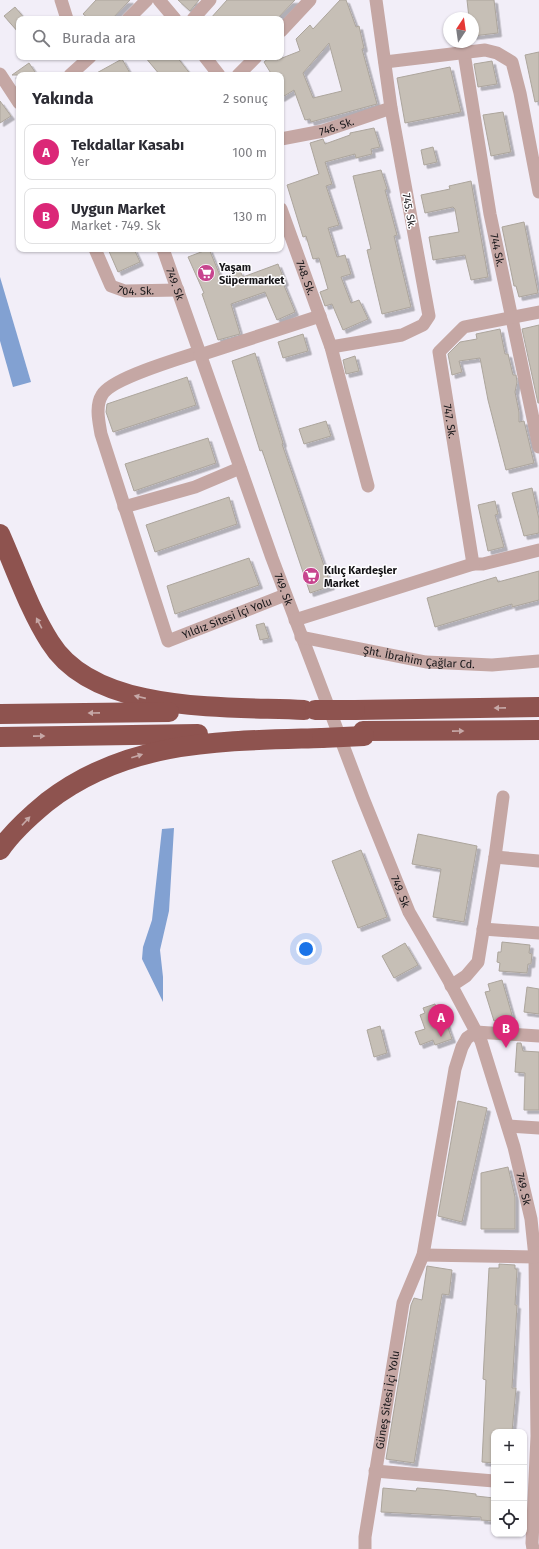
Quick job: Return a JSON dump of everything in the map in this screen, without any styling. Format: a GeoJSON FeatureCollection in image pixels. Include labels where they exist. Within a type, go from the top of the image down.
{"type":"FeatureCollection","features":[{"type":"Feature","properties":{"kind":"highway"},"geometry":{"type":"LineString","coordinates":[[0,534],[33,612],[50,643],[69,663],[90,680],[119,692],[154,700],[196,705],[310,710]]}},
{"type":"Feature","properties":{"kind":"highway"},"geometry":{"type":"LineString","coordinates":[[0,714],[539,707]]}},
{"type":"Feature","properties":{"kind":"highway"},"geometry":{"type":"LineString","coordinates":[[0,737],[322,735],[539,730]]}},
{"type":"Feature","properties":{"kind":"highway"},"geometry":{"type":"LineString","coordinates":[[0,850],[32,814],[65,788],[108,765],[149,752],[206,743],[322,735]]}},
{"type":"Feature","properties":{"kind":"street"},"geometry":{"type":"LineString","coordinates":[[61,0],[66,16]]}},
{"type":"Feature","properties":{"kind":"street"},"geometry":{"type":"LineString","coordinates":[[131,16],[146,0]]}},
{"type":"Feature","properties":{"kind":"street"},"geometry":{"type":"LineString","coordinates":[[160,0],[173,16]]}},
{"type":"Feature","properties":{"kind":"street"},"geometry":{"type":"LineString","coordinates":[[196,16],[210,0]]}},
{"type":"Feature","properties":{"kind":"street"},"geometry":{"type":"LineString","coordinates":[[284,27],[310,0]]}},
{"type":"Feature","properties":{"kind":"street","name":"745. Sk."},"geometry":{"type":"LineString","coordinates":[[331,347],[402,335],[423,325],[429,316],[391,108],[376,0]]}},
{"type":"Feature","properties":{"kind":"street"},"geometry":{"type":"LineString","coordinates":[[385,62],[484,50],[497,53],[512,62],[520,93],[539,192]]}},
{"type":"Feature","properties":{"kind":"street","name":"744 Sk."},"geometry":{"type":"LineString","coordinates":[[464,53],[490,214],[539,447]]}},
{"type":"Feature","properties":{"kind":"street"},"geometry":{"type":"LineString","coordinates":[[207,60],[217,72]]}},
{"type":"Feature","properties":{"kind":"street"},"geometry":{"type":"LineString","coordinates":[[241,72],[253,60]]}},
{"type":"Feature","properties":{"kind":"street"},"geometry":{"type":"LineString","coordinates":[[74,72],[84,64]]}},
{"type":"Feature","properties":{"kind":"street"},"geometry":{"type":"LineString","coordinates":[[0,74],[16,98]]}},
{"type":"Feature","properties":{"kind":"street","name":"746. Sk."},"geometry":{"type":"LineString","coordinates":[[284,138],[323,131],[391,108]]}},
{"type":"Feature","properties":{"kind":"street","name":"748. Sk."},"geometry":{"type":"LineString","coordinates":[[284,217],[331,347],[368,486]]}},
{"type":"Feature","properties":{"kind":"street","name":"704. Sk."},"geometry":{"type":"LineString","coordinates":[[96,252],[111,286],[126,291],[178,290]]}},
{"type":"Feature","properties":{"kind":"street","name":"749. Sk"},"geometry":{"type":"LineString","coordinates":[[164,252],[301,637],[409,912],[452,986],[481,1041],[514,1147],[531,1219],[537,1255],[538,1436],[529,1483],[533,1549]]}},
{"type":"Feature","properties":{"kind":"street"},"geometry":{"type":"LineString","coordinates":[[512,318],[539,312]]}},
{"type":"Feature","properties":{"kind":"street"},"geometry":{"type":"LineString","coordinates":[[240,468],[195,488],[124,507],[100,434],[97,413],[102,395],[118,381],[200,353],[320,316]]}},
{"type":"Feature","properties":{"kind":"street","name":"747. Sk."},"geometry":{"type":"LineString","coordinates":[[478,564],[439,352],[464,327],[512,318]]}},
{"type":"Feature","properties":{"kind":"street","name":"Yıldız Sitesi İçi Yolu"},"geometry":{"type":"LineString","coordinates":[[124,507],[168,641],[285,595]]}},
{"type":"Feature","properties":{"kind":"street"},"geometry":{"type":"LineString","coordinates":[[295,620],[478,564],[539,550]]}},
{"type":"Feature","properties":{"kind":"street","name":"Şht. İbrahim Çağlar Cd."},"geometry":{"type":"LineString","coordinates":[[301,637],[426,662],[492,665],[539,661]]}},
{"type":"Feature","properties":{"kind":"street"},"geometry":{"type":"LineString","coordinates":[[452,986],[466,976],[478,962],[495,857],[502,797]]}},
{"type":"Feature","properties":{"kind":"street"},"geometry":{"type":"LineString","coordinates":[[495,857],[539,861]]}},
{"type":"Feature","properties":{"kind":"street"},"geometry":{"type":"LineString","coordinates":[[484,929],[539,933]]}},
{"type":"Feature","properties":{"kind":"street"},"geometry":{"type":"LineString","coordinates":[[476,1032],[539,1036]]}},
{"type":"Feature","properties":{"kind":"street","name":"Güneş Sitesi İçi Yolu"},"geometry":{"type":"LineString","coordinates":[[365,1549],[365,1537],[402,1303],[423,1255],[454,1069],[467,1038],[476,1032]]}},
{"type":"Feature","properties":{"kind":"street"},"geometry":{"type":"LineString","coordinates":[[508,1126],[539,1128]]}},
{"type":"Feature","properties":{"kind":"street"},"geometry":{"type":"LineString","coordinates":[[423,1255],[537,1255]]}},
{"type":"Feature","properties":{"kind":"street"},"geometry":{"type":"LineString","coordinates":[[375,1471],[491,1481]]}},
{"type":"Feature","properties":{"kind":"water"},"geometry":{"type":"Polygon","coordinates":[[[0,277],[31,382],[13,387],[0,341],[0,277]]]}},
{"type":"Feature","properties":{"kind":"water"},"geometry":{"type":"Polygon","coordinates":[[[174,828],[169,911],[160,950],[163,977],[163,1002],[142,959],[143,947],[152,920],[162,829],[174,828]]]}},
{"type":"Feature","properties":{"kind":"building"},"geometry":{"type":"Polygon","coordinates":[[[96,0],[130,0],[115,16],[85,16],[83,14],[96,0]]]}},
{"type":"Feature","properties":{"kind":"building"},"geometry":{"type":"Polygon","coordinates":[[[178,0],[199,0],[190,11],[178,0]]]}},
{"type":"Feature","properties":{"kind":"building"},"geometry":{"type":"Polygon","coordinates":[[[227,0],[295,0],[280,16],[213,16],[227,0]]]}},
{"type":"Feature","properties":{"kind":"building"},"geometry":{"type":"Polygon","coordinates":[[[340,0],[346,0],[356,27],[359,26],[364,48],[362,49],[377,104],[311,122],[310,119],[305,120],[294,90],[284,96],[284,72],[270,72],[264,62],[266,60],[284,60],[284,57],[300,51],[296,39],[310,25],[313,29],[340,0]],[[329,43],[303,73],[313,98],[342,91],[329,43]]]}},
{"type":"Feature","properties":{"kind":"building"},"geometry":{"type":"Polygon","coordinates":[[[467,0],[494,0],[498,33],[479,35],[479,12],[468,12],[467,0]]]}},
{"type":"Feature","properties":{"kind":"building"},"geometry":{"type":"Polygon","coordinates":[[[15,7],[22,16],[16,16],[16,30],[4,16],[15,7]]]}},
{"type":"Feature","properties":{"kind":"building"},"geometry":{"type":"Polygon","coordinates":[[[539,52],[539,101],[535,102],[525,55],[539,52]]]}},
{"type":"Feature","properties":{"kind":"building"},"geometry":{"type":"Polygon","coordinates":[[[123,60],[129,72],[98,72],[123,60]]]}},
{"type":"Feature","properties":{"kind":"building"},"geometry":{"type":"Polygon","coordinates":[[[148,60],[179,60],[189,72],[158,72],[148,60]]]}},
{"type":"Feature","properties":{"kind":"building"},"geometry":{"type":"Polygon","coordinates":[[[492,61],[497,84],[478,87],[474,64],[492,61]]]}},
{"type":"Feature","properties":{"kind":"building"},"geometry":{"type":"Polygon","coordinates":[[[29,63],[35,72],[16,72],[29,63]]]}},
{"type":"Feature","properties":{"kind":"building"},"geometry":{"type":"Polygon","coordinates":[[[450,67],[461,112],[405,123],[397,78],[450,67]]]}},
{"type":"Feature","properties":{"kind":"building"},"geometry":{"type":"Polygon","coordinates":[[[0,101],[11,116],[0,123],[0,101]]]}},
{"type":"Feature","properties":{"kind":"building"},"geometry":{"type":"Polygon","coordinates":[[[503,112],[511,152],[491,156],[483,115],[503,112]]]}},
{"type":"Feature","properties":{"kind":"building"},"geometry":{"type":"Polygon","coordinates":[[[374,128],[380,147],[371,149],[372,154],[356,158],[355,154],[325,162],[332,184],[326,186],[339,225],[328,228],[337,257],[345,255],[351,274],[341,277],[351,303],[359,300],[368,319],[343,330],[332,304],[325,306],[320,292],[328,289],[319,258],[313,259],[306,236],[303,237],[287,185],[319,174],[310,143],[323,139],[325,144],[350,135],[350,133],[374,128]]]}},
{"type":"Feature","properties":{"kind":"building"},"geometry":{"type":"Polygon","coordinates":[[[433,147],[437,162],[424,165],[421,150],[433,147]]]}},
{"type":"Feature","properties":{"kind":"building"},"geometry":{"type":"Polygon","coordinates":[[[381,170],[387,189],[385,190],[397,235],[394,236],[411,307],[382,314],[367,250],[371,249],[353,176],[381,170]]]}},
{"type":"Feature","properties":{"kind":"building"},"geometry":{"type":"Polygon","coordinates":[[[471,181],[488,277],[471,280],[465,255],[433,260],[429,237],[459,232],[455,209],[453,207],[425,213],[421,195],[450,189],[449,186],[471,181]]]}},
{"type":"Feature","properties":{"kind":"building"},"geometry":{"type":"Polygon","coordinates":[[[524,222],[538,293],[519,297],[516,286],[514,286],[502,227],[524,222]]]}},
{"type":"Feature","properties":{"kind":"building"},"geometry":{"type":"Polygon","coordinates":[[[109,252],[135,252],[140,262],[118,272],[109,252]]]}},
{"type":"Feature","properties":{"kind":"building"},"geometry":{"type":"Polygon","coordinates":[[[201,252],[210,252],[221,278],[240,271],[243,277],[278,264],[285,282],[283,283],[295,312],[277,320],[265,292],[231,304],[240,334],[218,340],[202,294],[204,293],[188,257],[201,252]]]}},
{"type":"Feature","properties":{"kind":"building"},"geometry":{"type":"Polygon","coordinates":[[[539,325],[539,403],[538,403],[522,329],[539,325]]]}},
{"type":"Feature","properties":{"kind":"building"},"geometry":{"type":"Polygon","coordinates":[[[500,329],[505,354],[508,354],[513,375],[516,375],[517,382],[515,392],[519,412],[519,422],[524,421],[534,463],[506,470],[488,400],[480,358],[459,361],[462,372],[452,375],[448,354],[460,342],[477,339],[476,334],[500,329]]]}},
{"type":"Feature","properties":{"kind":"building"},"geometry":{"type":"Polygon","coordinates":[[[303,334],[308,351],[283,358],[278,342],[303,334]]]}},
{"type":"Feature","properties":{"kind":"building"},"geometry":{"type":"Polygon","coordinates":[[[255,353],[283,443],[282,444],[331,586],[310,593],[262,450],[260,451],[232,361],[255,353]]]}},
{"type":"Feature","properties":{"kind":"building"},"geometry":{"type":"Polygon","coordinates":[[[355,356],[359,371],[346,374],[343,360],[355,356]]]}},
{"type":"Feature","properties":{"kind":"building"},"geometry":{"type":"Polygon","coordinates":[[[187,377],[196,405],[113,432],[106,412],[107,404],[187,377]]]}},
{"type":"Feature","properties":{"kind":"building"},"geometry":{"type":"Polygon","coordinates":[[[326,421],[331,436],[304,444],[299,429],[326,421]]]}},
{"type":"Feature","properties":{"kind":"building"},"geometry":{"type":"Polygon","coordinates":[[[208,438],[216,463],[134,491],[125,464],[208,438]]]}},
{"type":"Feature","properties":{"kind":"building"},"geometry":{"type":"Polygon","coordinates":[[[532,488],[539,519],[539,533],[524,536],[512,493],[532,488]]]}},
{"type":"Feature","properties":{"kind":"building"},"geometry":{"type":"Polygon","coordinates":[[[229,497],[237,524],[155,552],[146,525],[229,497]]]}},
{"type":"Feature","properties":{"kind":"building"},"geometry":{"type":"Polygon","coordinates":[[[495,501],[498,514],[495,515],[504,547],[488,551],[478,505],[495,501]]]}},
{"type":"Feature","properties":{"kind":"building"},"geometry":{"type":"Polygon","coordinates":[[[249,558],[259,585],[175,614],[167,586],[249,558]]]}},
{"type":"Feature","properties":{"kind":"building"},"geometry":{"type":"Polygon","coordinates":[[[539,571],[539,600],[512,607],[512,604],[435,627],[427,598],[496,577],[498,582],[539,571]]]}},
{"type":"Feature","properties":{"kind":"building"},"geometry":{"type":"Polygon","coordinates":[[[264,623],[269,638],[260,640],[256,625],[264,623]]]}},
{"type":"Feature","properties":{"kind":"building"},"geometry":{"type":"Polygon","coordinates":[[[418,834],[477,846],[464,922],[433,917],[441,869],[412,864],[418,834]]]}},
{"type":"Feature","properties":{"kind":"building"},"geometry":{"type":"Polygon","coordinates":[[[361,850],[387,917],[358,928],[332,861],[361,850]]]}},
{"type":"Feature","properties":{"kind":"building"},"geometry":{"type":"Polygon","coordinates":[[[502,942],[530,945],[529,953],[532,954],[531,964],[528,964],[527,973],[499,971],[500,963],[497,962],[498,952],[501,952],[502,942]]]}},
{"type":"Feature","properties":{"kind":"building"},"geometry":{"type":"Polygon","coordinates":[[[405,943],[418,965],[394,978],[382,956],[405,943]]]}},
{"type":"Feature","properties":{"kind":"building"},"geometry":{"type":"Polygon","coordinates":[[[502,980],[512,1015],[494,1021],[485,992],[490,991],[488,984],[502,980]]]}},
{"type":"Feature","properties":{"kind":"building"},"geometry":{"type":"Polygon","coordinates":[[[527,987],[539,989],[539,1014],[524,1012],[527,987]]]}},
{"type":"Feature","properties":{"kind":"building"},"geometry":{"type":"Polygon","coordinates":[[[435,1004],[437,1010],[441,1008],[452,1039],[435,1045],[433,1040],[420,1045],[415,1032],[425,1029],[420,1015],[425,1013],[423,1008],[435,1004]]]}},
{"type":"Feature","properties":{"kind":"building"},"geometry":{"type":"Polygon","coordinates":[[[380,1026],[387,1053],[374,1057],[367,1030],[380,1026]]]}},
{"type":"Feature","properties":{"kind":"building"},"geometry":{"type":"Polygon","coordinates":[[[517,1043],[521,1043],[523,1051],[539,1052],[539,1110],[524,1110],[525,1073],[515,1072],[517,1043]]]}},
{"type":"Feature","properties":{"kind":"building"},"geometry":{"type":"Polygon","coordinates":[[[458,1101],[487,1108],[462,1222],[438,1216],[458,1101]]]}},
{"type":"Feature","properties":{"kind":"building"},"geometry":{"type":"Polygon","coordinates":[[[508,1167],[515,1197],[515,1229],[481,1229],[481,1173],[508,1167]]]}},
{"type":"Feature","properties":{"kind":"building"},"geometry":{"type":"Polygon","coordinates":[[[499,1264],[515,1265],[515,1269],[517,1269],[515,1305],[517,1305],[512,1388],[516,1388],[512,1429],[491,1429],[491,1463],[482,1462],[486,1380],[483,1379],[489,1268],[499,1268],[499,1264]]]}},
{"type":"Feature","properties":{"kind":"building"},"geometry":{"type":"Polygon","coordinates":[[[427,1266],[452,1270],[449,1295],[442,1294],[414,1463],[386,1459],[411,1305],[414,1298],[422,1300],[427,1266]]]}},
{"type":"Feature","properties":{"kind":"building"},"geometry":{"type":"Polygon","coordinates":[[[383,1488],[416,1491],[417,1488],[442,1490],[476,1494],[476,1496],[491,1498],[491,1521],[481,1520],[481,1517],[381,1512],[383,1488]]]}},
{"type":"Feature","properties":{"kind":"place","name":"Yaşam Süpermarket"},"geometry":{"type":"Point","coordinates":[206,273]}},
{"type":"Feature","properties":{"kind":"place","name":"Kılıç Kardeşler Market"},"geometry":{"type":"Point","coordinates":[311,576]}},
{"type":"Feature","properties":{"kind":"place","name":"Tekdallar Kasabı"},"geometry":{"type":"Point","coordinates":[441,1037]}},
{"type":"Feature","properties":{"kind":"place","name":"Uygun Market"},"geometry":{"type":"Point","coordinates":[506,1048]}}]}
